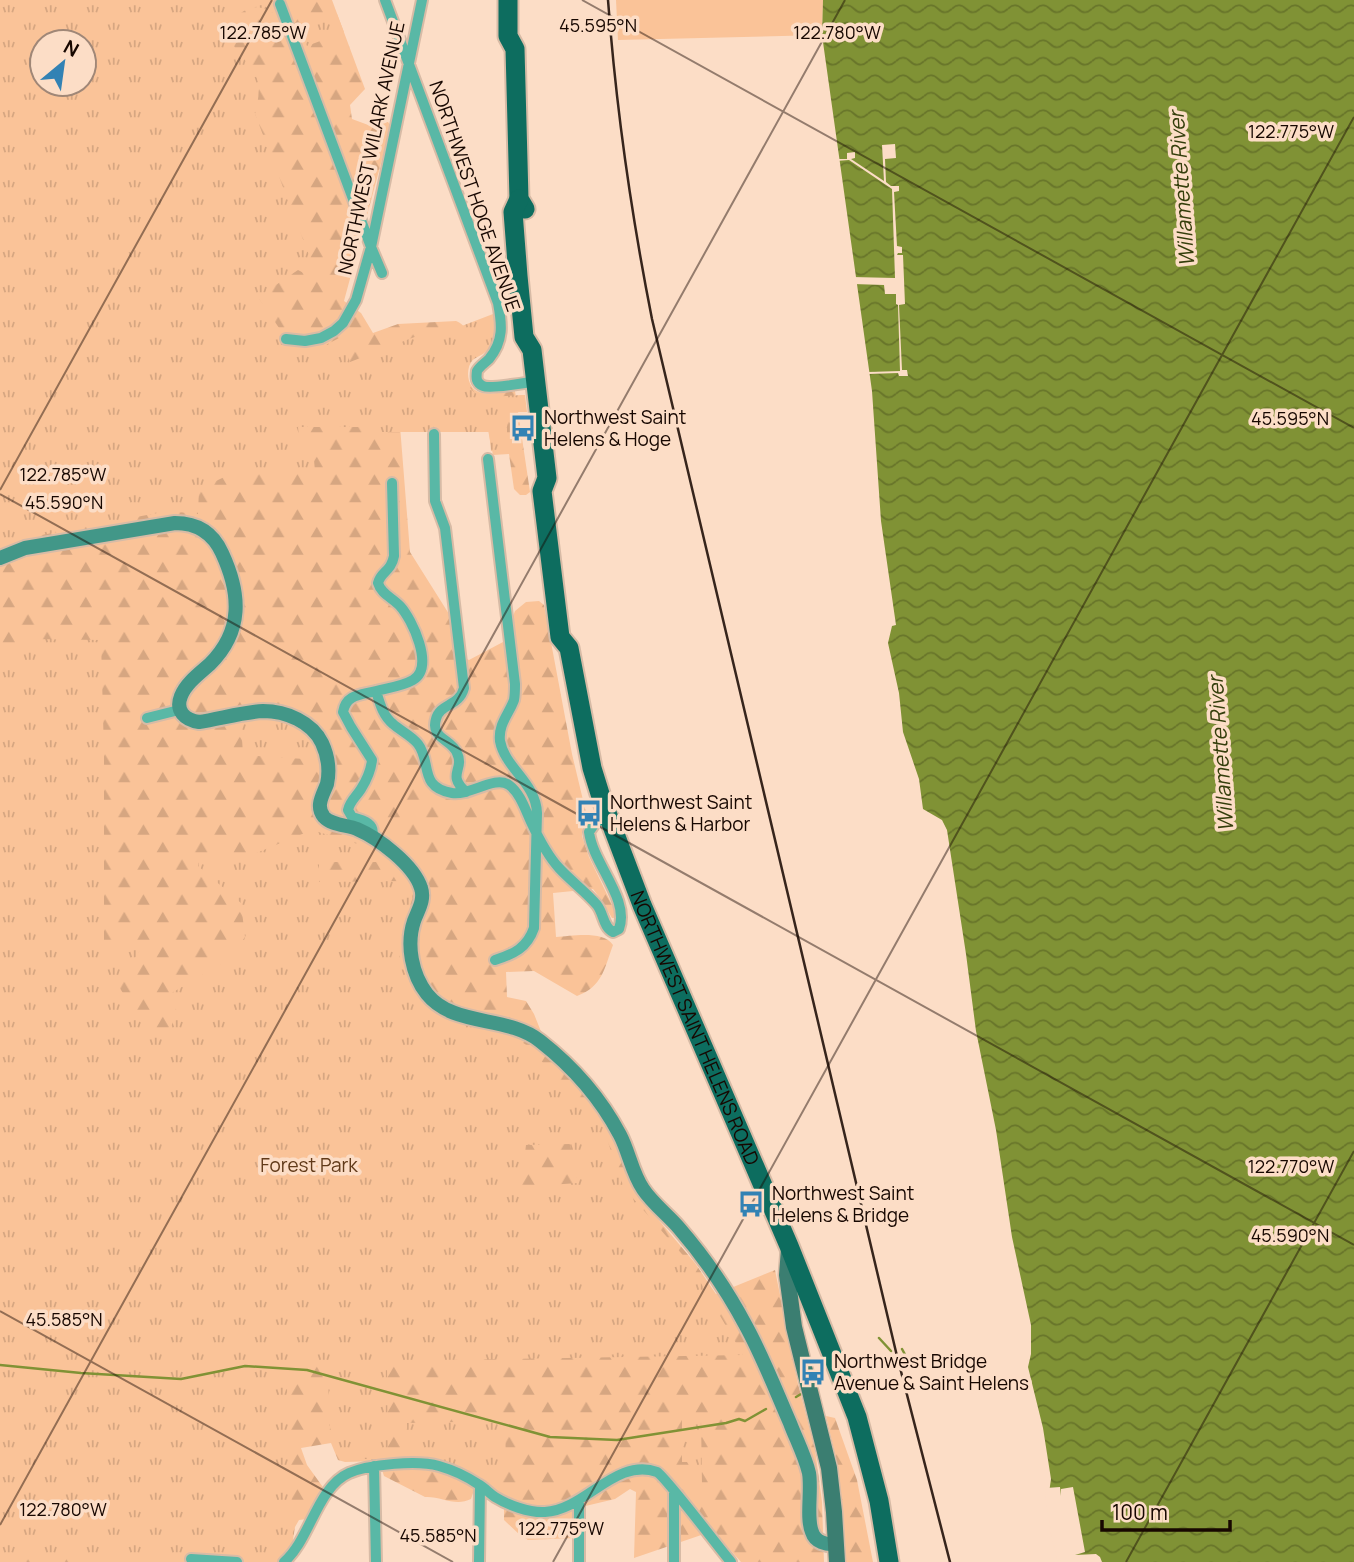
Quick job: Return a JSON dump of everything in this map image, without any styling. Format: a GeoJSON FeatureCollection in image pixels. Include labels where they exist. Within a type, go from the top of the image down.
{"type":"FeatureCollection","features":[{"type":"Feature","properties":{"kind":"highway","name":"NORTHWEST SAINT HELENS ROAD"},"geometry":{"type":"LineString","coordinates":[[508,0],[508,36],[515,48],[519,199],[513,212],[518,276],[524,337],[532,349],[536,382],[547,478],[542,491],[560,637],[569,649],[592,768],[608,816],[642,905],[789,1246],[857,1418],[879,1501],[889,1562]]}},
{"type":"Feature","properties":{"kind":"highway","name":"NORTHWEST SAINT HELENS ROAD"},"geometry":{"type":"LineString","coordinates":[[515,48],[522,36],[522,0]]}},
{"type":"Feature","properties":{"kind":"main road"},"geometry":{"type":"LineString","coordinates":[[0,558],[25,548],[176,523],[187,523],[205,531],[214,539],[233,582],[236,620],[221,652],[184,690],[179,710],[187,719],[199,722],[263,711],[281,713],[300,720],[317,735],[329,765],[320,802],[322,815],[329,821],[372,837],[411,868],[422,889],[421,904],[411,933],[413,966],[422,987],[429,997],[453,1013],[520,1029],[543,1043],[576,1074],[603,1107],[621,1137],[642,1188],[700,1254],[745,1323],[805,1460],[811,1489],[810,1522],[813,1536],[828,1545],[836,1544]]}},
{"type":"Feature","properties":{"kind":"main road"},"geometry":{"type":"LineString","coordinates":[[789,1246],[787,1275],[793,1326],[829,1468],[837,1562]]}},
{"type":"Feature","properties":{"kind":"main road"},"geometry":{"type":"LineString","coordinates":[[802,1359],[809,1343],[824,1333]]}},
{"type":"Feature","properties":{"kind":"street","name":"NORTHWEST HOGE AVENUE"},"geometry":{"type":"LineString","coordinates":[[385,0],[498,303],[502,322],[499,344],[479,368],[476,378],[479,383],[488,387],[536,382]]}},
{"type":"Feature","properties":{"kind":"street","name":"NORTHWEST WILARK AVENUE"},"geometry":{"type":"LineString","coordinates":[[286,339],[305,341],[321,338],[334,331],[343,323],[356,300],[371,247],[422,0]]}},
{"type":"Feature","properties":{"kind":"street"},"geometry":{"type":"LineString","coordinates":[[280,4],[382,273]]}},
{"type":"Feature","properties":{"kind":"street"},"geometry":{"type":"LineString","coordinates":[[434,434],[435,501],[445,528],[464,684],[461,697],[442,709],[435,725],[442,740],[457,752],[459,763],[456,781],[466,792]]}},
{"type":"Feature","properties":{"kind":"street"},"geometry":{"type":"LineString","coordinates":[[488,459],[515,684],[514,698],[502,725],[500,741],[507,757],[534,796],[537,808],[534,928],[519,950],[495,960]]}},
{"type":"Feature","properties":{"kind":"street"},"geometry":{"type":"LineString","coordinates":[[372,837],[371,826],[348,813],[348,807],[365,782],[372,760],[343,712],[350,699],[415,679],[420,674],[421,661],[416,630],[397,603],[380,590],[378,583],[381,576],[389,570],[394,556],[392,483]]}},
{"type":"Feature","properties":{"kind":"street"},"geometry":{"type":"LineString","coordinates":[[376,691],[386,717],[421,747],[426,773],[440,790],[451,793],[466,792],[493,783],[505,783],[516,793],[556,865],[600,908],[608,930],[616,932],[622,922],[622,912],[597,860],[589,835],[591,827],[608,816]]}},
{"type":"Feature","properties":{"kind":"street"},"geometry":{"type":"LineString","coordinates":[[147,718],[179,710]]}},
{"type":"Feature","properties":{"kind":"street"},"geometry":{"type":"LineString","coordinates":[[286,1562],[337,1481],[350,1473],[374,1466],[398,1464],[437,1465],[462,1475],[508,1503],[544,1513],[563,1509],[621,1474],[641,1468],[660,1473],[731,1562]]}},
{"type":"Feature","properties":{"kind":"street"},"geometry":{"type":"LineString","coordinates":[[374,1466],[376,1562]]}},
{"type":"Feature","properties":{"kind":"street"},"geometry":{"type":"LineString","coordinates":[[480,1485],[480,1562]]}},
{"type":"Feature","properties":{"kind":"street"},"geometry":{"type":"LineString","coordinates":[[674,1490],[674,1562]]}},
{"type":"Feature","properties":{"kind":"street"},"geometry":{"type":"LineString","coordinates":[[579,1500],[579,1562]]}},
{"type":"Feature","properties":{"kind":"street"},"geometry":{"type":"LineString","coordinates":[[191,1559],[237,1562]]}},
{"type":"Feature","properties":{"kind":"green space"},"geometry":{"type":"Polygon","coordinates":[[[0,0],[332,0],[365,89],[350,105],[352,119],[371,126],[388,122],[391,126],[344,301],[361,313],[373,333],[398,324],[456,321],[463,326],[470,334],[475,347],[468,371],[472,387],[478,392],[486,393],[515,391],[530,492],[520,495],[514,489],[509,454],[493,455],[487,425],[400,426],[410,552],[449,614],[455,653],[469,660],[503,642],[515,611],[526,602],[539,601],[544,605],[572,754],[588,821],[583,826],[582,836],[589,857],[617,915],[617,918],[612,918],[593,889],[553,893],[556,937],[587,935],[608,940],[613,945],[605,969],[592,987],[577,996],[534,971],[506,972],[507,997],[526,1001],[552,1059],[578,1087],[613,1136],[628,1179],[641,1199],[695,1263],[716,1294],[775,1270],[798,1384],[815,1449],[822,1502],[824,1562],[741,1562],[713,1531],[634,1558],[636,1492],[630,1489],[615,1499],[577,1508],[575,1538],[528,1540],[504,1520],[504,1496],[486,1483],[477,1481],[471,1499],[465,1501],[425,1497],[384,1476],[379,1461],[338,1460],[331,1443],[301,1448],[307,1465],[325,1490],[315,1518],[299,1520],[295,1527],[291,1552],[274,1562],[0,1562],[0,0]]]}},
{"type":"Feature","properties":{"kind":"green space"},"geometry":{"type":"Polygon","coordinates":[[[0,0],[312,0],[275,14],[260,8],[248,9],[237,16],[231,28],[232,42],[258,81],[255,114],[319,281],[298,270],[258,297],[294,350],[322,347],[341,337],[350,362],[417,336],[420,342],[493,314],[493,341],[483,354],[471,362],[466,375],[470,387],[477,394],[525,395],[527,412],[507,412],[507,451],[491,451],[489,432],[363,432],[362,427],[298,427],[299,437],[313,449],[315,471],[237,471],[199,489],[198,514],[168,511],[10,541],[0,546],[0,0]]]}},
{"type":"Feature","properties":{"kind":"green space"},"geometry":{"type":"Polygon","coordinates":[[[616,0],[823,0],[822,35],[618,40],[616,0]]]}},
{"type":"Feature","properties":{"kind":"green space"},"geometry":{"type":"Polygon","coordinates":[[[337,14],[344,32],[307,46],[300,28],[337,14]]]}},
{"type":"Feature","properties":{"kind":"green space","name":"Forest Park"},"geometry":{"type":"Polygon","coordinates":[[[31,639],[101,640],[104,944],[142,947],[118,985],[143,1026],[156,1032],[171,1027],[177,1012],[170,994],[229,959],[245,937],[241,903],[198,866],[199,860],[247,857],[312,830],[361,845],[383,862],[319,862],[319,882],[406,881],[411,889],[412,907],[400,944],[399,956],[418,996],[430,1008],[444,1016],[509,1036],[525,1044],[602,1125],[624,1188],[688,1261],[743,1355],[387,1361],[388,1459],[341,1459],[329,1424],[328,1362],[286,1362],[294,1562],[0,1559],[0,654],[31,639]],[[570,1144],[526,1145],[521,1187],[578,1183],[570,1144]]]}},
{"type":"Feature","properties":{"kind":"green space"},"geometry":{"type":"Polygon","coordinates":[[[269,717],[290,720],[304,727],[313,740],[320,760],[243,755],[241,722],[269,717]]]}},
{"type":"Feature","properties":{"kind":"green space"},"geometry":{"type":"Polygon","coordinates":[[[826,1416],[835,1418],[857,1480],[873,1562],[840,1562],[838,1489],[834,1450],[826,1416]]]}},
{"type":"Feature","properties":{"kind":"green space"},"geometry":{"type":"Polygon","coordinates":[[[701,1418],[702,1485],[692,1489],[691,1462],[682,1462],[682,1419],[701,1418]]]}},
{"type":"Feature","properties":{"kind":"green space"},"geometry":{"type":"Polygon","coordinates":[[[505,1421],[506,1465],[487,1465],[487,1473],[428,1458],[408,1458],[407,1423],[505,1421]]]}},
{"type":"Feature","properties":{"kind":"water","name":"Willamette River"},"geometry":{"type":"Polygon","coordinates":[[[823,0],[1354,0],[1354,1562],[1064,1562],[1049,1493],[1051,1479],[1043,1428],[1028,1367],[1031,1325],[1012,1237],[996,1130],[976,1031],[947,830],[942,820],[923,809],[919,779],[903,732],[899,693],[888,643],[892,626],[896,625],[881,521],[872,391],[822,35],[823,0]]]}},
{"type":"Feature","properties":{"kind":"pier"},"geometry":{"type":"Polygon","coordinates":[[[895,144],[896,158],[885,159],[886,182],[891,186],[899,186],[899,191],[894,192],[897,246],[902,247],[902,253],[897,255],[903,255],[905,304],[899,305],[902,370],[907,370],[908,376],[899,376],[898,373],[869,374],[868,372],[900,371],[898,305],[896,294],[885,294],[884,285],[853,284],[852,277],[895,278],[892,189],[849,160],[836,161],[847,159],[847,153],[855,152],[855,158],[851,159],[884,181],[882,145],[895,144]]]}},
{"type":"Feature","properties":{"kind":"pier"},"geometry":{"type":"Polygon","coordinates":[[[1060,1487],[1061,1496],[1061,1489],[1073,1487],[1085,1552],[1075,1555],[1096,1554],[1102,1562],[1062,1562],[1057,1559],[1045,1493],[1046,1488],[1060,1487]]]}},
{"type":"Feature","properties":{"kind":"waterway"},"geometry":{"type":"LineString","coordinates":[[879,1338],[891,1351]]}},
{"type":"Feature","properties":{"kind":"waterway"},"geometry":{"type":"LineString","coordinates":[[902,1349],[908,1360],[919,1364]]}},
{"type":"Feature","properties":{"kind":"waterway"},"geometry":{"type":"LineString","coordinates":[[0,1365],[181,1379],[245,1366],[307,1370],[550,1437],[617,1440],[739,1419],[745,1421],[766,1409]]}},
{"type":"Feature","properties":{"kind":"waterway"},"geometry":{"type":"LineString","coordinates":[[796,1397],[801,1394]]}},
{"type":"Feature","properties":{"kind":"railway"},"geometry":{"type":"LineString","coordinates":[[608,0],[625,160],[652,319],[896,1352],[950,1562]]}},
{"type":"Feature","properties":{"kind":"place","name":"Northwest Saint Helens & Hoge"},"geometry":{"type":"Point","coordinates":[523,428]}},
{"type":"Feature","properties":{"kind":"place","name":"Northwest Saint Helens & Harbor"},"geometry":{"type":"Point","coordinates":[589,813]}},
{"type":"Feature","properties":{"kind":"place","name":"Northwest Saint Helens & Bridge"},"geometry":{"type":"Point","coordinates":[751,1204]}},
{"type":"Feature","properties":{"kind":"place","name":"Northwest Bridge Avenue & Saint Helens"},"geometry":{"type":"Point","coordinates":[813,1372]}}]}
